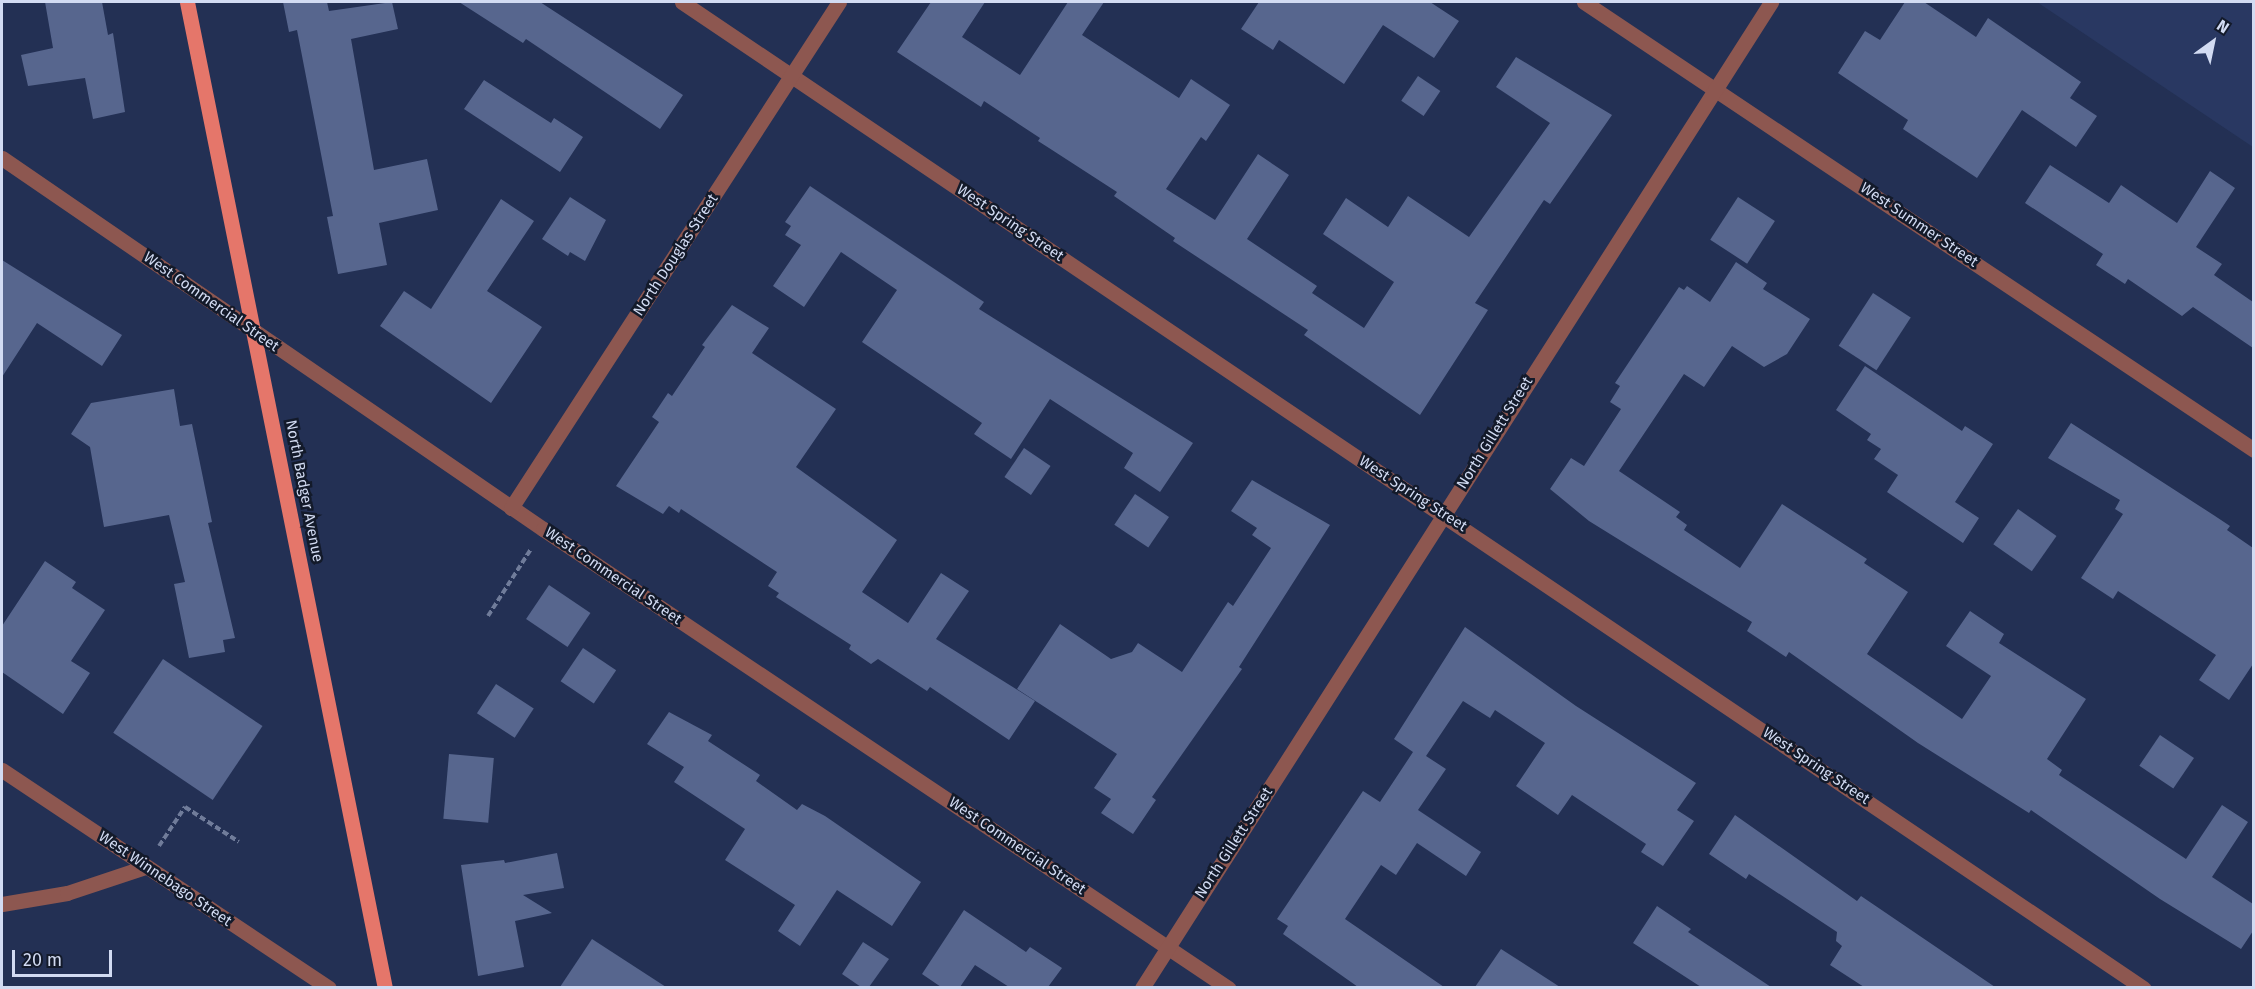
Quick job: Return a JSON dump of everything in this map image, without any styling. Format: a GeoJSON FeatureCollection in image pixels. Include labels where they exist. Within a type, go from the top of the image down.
{"type":"FeatureCollection","features":[{"type":"Feature","properties":{"kind":"main road","name":"North Badger Avenue"},"geometry":{"type":"LineString","coordinates":[[187,2],[385,987]]}},
{"type":"Feature","properties":{"kind":"street","name":"West Spring Street"},"geometry":{"type":"LineString","coordinates":[[682,2],[2143,987]]}},
{"type":"Feature","properties":{"kind":"street","name":"North Douglas Street"},"geometry":{"type":"LineString","coordinates":[[511,507],[839,2]]}},
{"type":"Feature","properties":{"kind":"street","name":"West Summer Street"},"geometry":{"type":"LineString","coordinates":[[1584,2],[2253,450]]}},
{"type":"Feature","properties":{"kind":"street","name":"North Gillett Street"},"geometry":{"type":"LineString","coordinates":[[1142,987],[1771,2]]}},
{"type":"Feature","properties":{"kind":"street","name":"West Commercial Street"},"geometry":{"type":"LineString","coordinates":[[2,159],[511,507],[1228,987]]}},
{"type":"Feature","properties":{"kind":"street","name":"West Winnebago Street"},"geometry":{"type":"LineString","coordinates":[[2,770],[329,987]]}},
{"type":"Feature","properties":{"kind":"street"},"geometry":{"type":"LineString","coordinates":[[2,904],[67,893],[145,867]]}},
{"type":"Feature","properties":{"kind":"path"},"geometry":{"type":"LineString","coordinates":[[488,616],[532,548]]}},
{"type":"Feature","properties":{"kind":"path"},"geometry":{"type":"LineString","coordinates":[[145,867],[185,807],[239,842]]}},
{"type":"Feature","properties":{"kind":"shaded area"},"geometry":{"type":"Polygon","coordinates":[[[2037,2],[2253,2],[2253,147],[2037,2]]]}},
{"type":"Feature","properties":{"kind":"building"},"geometry":{"type":"Polygon","coordinates":[[[45,2],[102,2],[108,35],[113,33],[125,112],[93,119],[85,78],[28,86],[21,55],[53,48],[45,2]]]}},
{"type":"Feature","properties":{"kind":"building"},"geometry":{"type":"Polygon","coordinates":[[[283,2],[327,2],[329,11],[392,2],[398,29],[351,39],[374,170],[427,159],[438,210],[379,223],[387,265],[338,274],[327,217],[333,216],[297,30],[289,32],[283,2]]]}},
{"type":"Feature","properties":{"kind":"building"},"geometry":{"type":"Polygon","coordinates":[[[459,2],[540,2],[683,95],[660,129],[526,39],[523,43],[459,2]]]}},
{"type":"Feature","properties":{"kind":"building"},"geometry":{"type":"Polygon","coordinates":[[[931,2],[985,2],[962,37],[1020,75],[1068,2],[1104,2],[1082,35],[1179,98],[1191,79],[1230,105],[1206,141],[1201,137],[1166,189],[1215,220],[1258,154],[1289,175],[1247,239],[1317,286],[1312,293],[1364,328],[1394,282],[1323,234],[1346,198],[1388,227],[1408,196],[1469,237],[1550,123],[1496,87],[1516,57],[1612,115],[1550,204],[1544,200],[1475,303],[1488,310],[1420,415],[1304,335],[1308,330],[1173,241],[1175,238],[1114,196],[1117,192],[1038,141],[1040,138],[984,101],[981,107],[897,52],[931,2]]]}},
{"type":"Feature","properties":{"kind":"building"},"geometry":{"type":"Polygon","coordinates":[[[1259,2],[1430,2],[1459,21],[1434,58],[1383,25],[1344,84],[1279,40],[1273,50],[1241,29],[1259,2]]]}},
{"type":"Feature","properties":{"kind":"building"},"geometry":{"type":"Polygon","coordinates":[[[1905,2],[1924,2],[1976,37],[1988,18],[2081,82],[2070,98],[2097,116],[2076,147],[2022,110],[1977,178],[1903,129],[1908,120],[1838,73],[1865,31],[1880,40],[1905,2]]]}},
{"type":"Feature","properties":{"kind":"building"},"geometry":{"type":"Polygon","coordinates":[[[1418,76],[1440,91],[1424,116],[1401,101],[1418,76]]]}},
{"type":"Feature","properties":{"kind":"building"},"geometry":{"type":"Polygon","coordinates":[[[484,80],[551,123],[554,118],[583,137],[560,172],[464,109],[484,80]]]}},
{"type":"Feature","properties":{"kind":"building"},"geometry":{"type":"Polygon","coordinates":[[[2050,165],[2109,203],[2121,185],[2177,223],[2210,171],[2235,188],[2196,247],[2222,264],[2214,275],[2253,302],[2253,348],[2193,307],[2182,316],[2128,279],[2125,284],[2096,265],[2103,254],[2025,203],[2050,165]]]}},
{"type":"Feature","properties":{"kind":"building"},"geometry":{"type":"Polygon","coordinates":[[[810,186],[984,302],[979,309],[1193,443],[1160,492],[1124,468],[1133,453],[1050,399],[1011,459],[974,434],[982,423],[862,342],[897,290],[841,252],[804,307],[773,286],[801,245],[785,235],[791,226],[785,222],[810,186]]]}},
{"type":"Feature","properties":{"kind":"building"},"geometry":{"type":"Polygon","coordinates":[[[570,197],[606,220],[585,261],[570,252],[568,256],[542,239],[570,197]]]}},
{"type":"Feature","properties":{"kind":"building"},"geometry":{"type":"Polygon","coordinates":[[[1738,197],[1775,221],[1747,264],[1710,240],[1738,197]]]}},
{"type":"Feature","properties":{"kind":"building"},"geometry":{"type":"Polygon","coordinates":[[[501,199],[534,221],[487,291],[542,327],[491,403],[380,326],[404,291],[431,309],[501,199]]]}},
{"type":"Feature","properties":{"kind":"building"},"geometry":{"type":"Polygon","coordinates":[[[2,260],[122,335],[102,366],[37,323],[2,377],[2,260]]]}},
{"type":"Feature","properties":{"kind":"building"},"geometry":{"type":"Polygon","coordinates":[[[1736,262],[1767,283],[1763,289],[1810,319],[1787,354],[1764,367],[1732,346],[1704,387],[1684,374],[1619,471],[1680,512],[1676,517],[1687,525],[1684,530],[1740,568],[1782,504],[1867,559],[1864,563],[1908,592],[1867,654],[1962,719],[1991,676],[1946,646],[1970,611],[2004,634],[1999,643],[2086,699],[2047,759],[2062,770],[2059,775],[2186,859],[2222,805],[2248,822],[2212,877],[2253,904],[2253,931],[2241,949],[2160,899],[2031,810],[2029,813],[1918,743],[1789,652],[1786,657],[1747,631],[1752,622],[1589,521],[1550,489],[1571,458],[1584,466],[1621,409],[1610,402],[1620,386],[1615,383],[1679,287],[1684,290],[1687,286],[1710,302],[1736,262]]]}},
{"type":"Feature","properties":{"kind":"building"},"geometry":{"type":"Polygon","coordinates":[[[1873,293],[1911,318],[1876,370],[1839,346],[1873,293]]]}},
{"type":"Feature","properties":{"kind":"building"},"geometry":{"type":"Polygon","coordinates":[[[732,305],[769,328],[752,353],[836,409],[796,467],[897,540],[862,592],[908,623],[941,573],[969,591],[936,639],[1035,701],[1009,740],[930,687],[927,691],[878,659],[871,664],[849,649],[851,645],[776,597],[779,593],[768,586],[777,572],[681,509],[679,513],[669,506],[663,514],[616,486],[659,422],[652,417],[668,393],[672,396],[705,347],[702,345],[732,305]]]}},
{"type":"Feature","properties":{"kind":"building"},"geometry":{"type":"Polygon","coordinates":[[[1865,366],[1962,431],[1965,426],[1993,444],[1955,502],[1979,518],[1963,543],[1887,492],[1898,475],[1874,459],[1881,449],[1867,440],[1871,434],[1836,410],[1865,366]]]}},
{"type":"Feature","properties":{"kind":"building"},"geometry":{"type":"Polygon","coordinates":[[[174,389],[180,426],[192,424],[212,522],[208,523],[235,638],[223,640],[225,652],[189,658],[174,584],[185,582],[169,515],[104,527],[90,447],[71,434],[91,403],[174,389]]]}},
{"type":"Feature","properties":{"kind":"building"},"geometry":{"type":"Polygon","coordinates":[[[2071,423],[2230,526],[2227,530],[2253,548],[2253,664],[2229,700],[2199,680],[2216,655],[2118,591],[2113,599],[2081,578],[2123,514],[2115,509],[2120,500],[2048,458],[2071,423]]]}},
{"type":"Feature","properties":{"kind":"building"},"geometry":{"type":"Polygon","coordinates":[[[1024,448],[1051,466],[1031,495],[1004,477],[1024,448]]]}},
{"type":"Feature","properties":{"kind":"building"},"geometry":{"type":"Polygon","coordinates":[[[1252,480],[1330,525],[1239,667],[1242,669],[1152,797],[1156,800],[1133,834],[1101,813],[1111,799],[1094,788],[1117,754],[1017,689],[1060,624],[1111,659],[1132,652],[1138,643],[1182,672],[1228,602],[1233,606],[1271,548],[1252,535],[1257,528],[1231,511],[1252,480]]]}},
{"type":"Feature","properties":{"kind":"building"},"geometry":{"type":"Polygon","coordinates":[[[1135,494],[1169,517],[1148,548],[1114,525],[1135,494]]]}},
{"type":"Feature","properties":{"kind":"building"},"geometry":{"type":"Polygon","coordinates":[[[2018,509],[2057,536],[2032,571],[1993,544],[2018,509]]]}},
{"type":"Feature","properties":{"kind":"building"},"geometry":{"type":"Polygon","coordinates":[[[45,561],[76,582],[72,588],[105,610],[71,661],[90,673],[63,714],[2,672],[2,626],[45,561]]]}},
{"type":"Feature","properties":{"kind":"building"},"geometry":{"type":"Polygon","coordinates":[[[549,585],[590,613],[568,647],[526,619],[549,585]]]}},
{"type":"Feature","properties":{"kind":"building"},"geometry":{"type":"Polygon","coordinates":[[[1465,627],[1576,706],[1696,783],[1677,810],[1694,821],[1663,866],[1641,852],[1646,844],[1572,795],[1558,815],[1516,786],[1545,743],[1495,710],[1490,718],[1463,701],[1426,756],[1446,769],[1418,810],[1481,852],[1466,876],[1417,843],[1396,875],[1381,865],[1345,919],[1444,987],[1358,987],[1283,934],[1288,926],[1277,919],[1363,791],[1380,802],[1413,752],[1394,739],[1465,627]]]}},
{"type":"Feature","properties":{"kind":"building"},"geometry":{"type":"Polygon","coordinates":[[[583,648],[616,670],[594,704],[561,681],[583,648]]]}},
{"type":"Feature","properties":{"kind":"building"},"geometry":{"type":"Polygon","coordinates":[[[163,659],[262,726],[213,800],[113,733],[163,659]]]}},
{"type":"Feature","properties":{"kind":"building"},"geometry":{"type":"Polygon","coordinates":[[[496,684],[534,709],[515,738],[477,713],[496,684]]]}},
{"type":"Feature","properties":{"kind":"building"},"geometry":{"type":"Polygon","coordinates":[[[669,712],[712,735],[708,741],[760,775],[756,781],[797,810],[802,804],[825,816],[921,882],[892,926],[837,890],[800,946],[778,931],[795,905],[725,860],[745,829],[674,782],[684,767],[647,744],[669,712]]]}},
{"type":"Feature","properties":{"kind":"building"},"geometry":{"type":"Polygon","coordinates":[[[2160,735],[2194,758],[2173,789],[2139,766],[2160,735]]]}},
{"type":"Feature","properties":{"kind":"building"},"geometry":{"type":"Polygon","coordinates":[[[449,754],[494,758],[488,823],[443,819],[449,754]]]}},
{"type":"Feature","properties":{"kind":"building"},"geometry":{"type":"Polygon","coordinates":[[[1735,815],[1857,901],[1861,896],[1995,987],[1864,987],[1830,965],[1842,946],[1836,941],[1837,932],[1749,874],[1746,879],[1709,854],[1735,815]]]}},
{"type":"Feature","properties":{"kind":"building"},"geometry":{"type":"Polygon","coordinates":[[[557,853],[564,888],[523,895],[552,913],[515,921],[524,967],[478,976],[461,865],[504,860],[505,863],[557,853]]]}},
{"type":"Feature","properties":{"kind":"building"},"geometry":{"type":"Polygon","coordinates":[[[1657,906],[1691,929],[1688,932],[1771,987],[1701,987],[1633,943],[1657,906]]]}},
{"type":"Feature","properties":{"kind":"building"},"geometry":{"type":"Polygon","coordinates":[[[964,910],[1026,952],[1030,947],[1062,968],[1048,987],[1009,987],[975,965],[960,987],[941,987],[922,974],[964,910]]]}},
{"type":"Feature","properties":{"kind":"building"},"geometry":{"type":"Polygon","coordinates":[[[592,939],[666,987],[560,987],[592,939]]]}},
{"type":"Feature","properties":{"kind":"building"},"geometry":{"type":"Polygon","coordinates":[[[863,942],[889,959],[869,987],[861,987],[842,974],[863,942]]]}},
{"type":"Feature","properties":{"kind":"building"},"geometry":{"type":"Polygon","coordinates":[[[1501,949],[1560,987],[1475,987],[1501,949]]]}}]}
